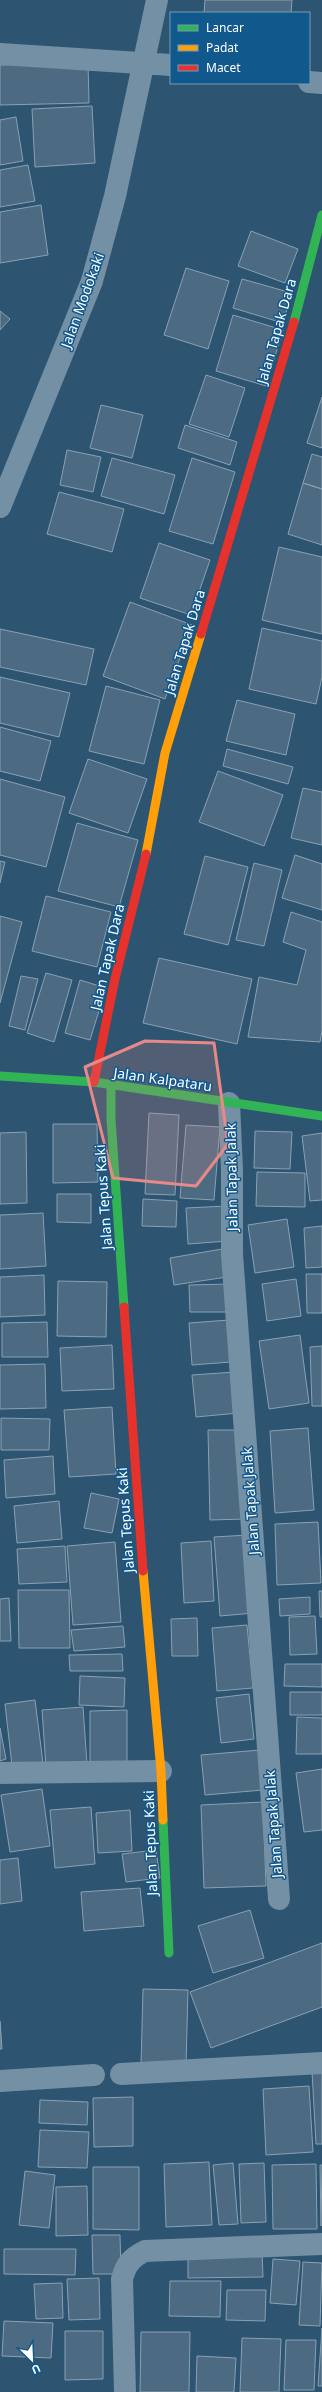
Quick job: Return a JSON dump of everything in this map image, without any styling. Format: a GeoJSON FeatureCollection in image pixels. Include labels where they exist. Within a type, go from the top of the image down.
{"type":"FeatureCollection","features":[{"type":"Feature","properties":{"kind":"street","name":"Jalan Modokaki"},"geometry":{"type":"LineString","coordinates":[[0,507],[92,281],[115,196],[157,0]]}},
{"type":"Feature","properties":{"kind":"street"},"geometry":{"type":"LineString","coordinates":[[0,54],[145,61],[170,65]]}},
{"type":"Feature","properties":{"kind":"street"},"geometry":{"type":"LineString","coordinates":[[310,82],[322,83]]}},
{"type":"Feature","properties":{"kind":"street","name":"Jalan Tapak Dara"},"geometry":{"type":"LineString","coordinates":[[94,1082],[115,979],[143,867],[165,753],[258,447],[317,240],[322,215]]}},
{"type":"Feature","properties":{"kind":"street","name":"Jalan Kalpataru"},"geometry":{"type":"LineString","coordinates":[[0,1076],[94,1082],[111,1086],[322,1116]]}},
{"type":"Feature","properties":{"kind":"street","name":"Jalan Tepus Kaki"},"geometry":{"type":"LineString","coordinates":[[111,1086],[112,1127],[142,1562],[161,1771],[169,1953]]}},
{"type":"Feature","properties":{"kind":"street","name":"Jalan Tapak Jalak"},"geometry":{"type":"LineString","coordinates":[[229,1103],[232,1170],[232,1254],[279,1898]]}},
{"type":"Feature","properties":{"kind":"street"},"geometry":{"type":"LineString","coordinates":[[0,1773],[161,1771]]}},
{"type":"Feature","properties":{"kind":"street"},"geometry":{"type":"LineString","coordinates":[[121,2074],[322,2063]]}},
{"type":"Feature","properties":{"kind":"street"},"geometry":{"type":"LineString","coordinates":[[0,2081],[94,2075]]}},
{"type":"Feature","properties":{"kind":"street"},"geometry":{"type":"LineString","coordinates":[[125,2392],[122,2279],[127,2264],[134,2256],[145,2251],[322,2244]]}},
{"type":"Feature","properties":{"kind":"highlighted area"},"geometry":{"type":"Polygon","coordinates":[[[145,1041],[214,1043],[228,1144],[196,1186],[113,1178],[85,1067],[145,1041]]]}},
{"type":"Feature","properties":{"kind":"building"},"geometry":{"type":"Polygon","coordinates":[[[205,0],[292,0],[291,12],[204,12],[205,0]]]}},
{"type":"Feature","properties":{"kind":"building"},"geometry":{"type":"Polygon","coordinates":[[[88,63],[89,103],[0,105],[0,65],[88,63]]]}},
{"type":"Feature","properties":{"kind":"building"},"geometry":{"type":"Polygon","coordinates":[[[92,106],[95,163],[35,167],[32,109],[92,106]]]}},
{"type":"Feature","properties":{"kind":"building"},"geometry":{"type":"Polygon","coordinates":[[[16,117],[23,161],[0,165],[0,120],[16,117]]]}},
{"type":"Feature","properties":{"kind":"building"},"geometry":{"type":"Polygon","coordinates":[[[28,165],[35,201],[0,207],[0,170],[28,165]]]}},
{"type":"Feature","properties":{"kind":"building"},"geometry":{"type":"Polygon","coordinates":[[[41,205],[48,255],[0,263],[0,212],[41,205]]]}},
{"type":"Feature","properties":{"kind":"building"},"geometry":{"type":"Polygon","coordinates":[[[251,231],[298,249],[285,283],[238,266],[251,231]]]}},
{"type":"Feature","properties":{"kind":"building"},"geometry":{"type":"Polygon","coordinates":[[[186,268],[229,281],[208,349],[164,335],[186,268]]]}},
{"type":"Feature","properties":{"kind":"building"},"geometry":{"type":"Polygon","coordinates":[[[242,279],[292,293],[283,323],[233,308],[242,279]]]}},
{"type":"Feature","properties":{"kind":"building"},"geometry":{"type":"Polygon","coordinates":[[[0,311],[10,319],[0,330],[0,311]]]}},
{"type":"Feature","properties":{"kind":"building"},"geometry":{"type":"Polygon","coordinates":[[[233,315],[283,330],[266,386],[216,371],[233,315]]]}},
{"type":"Feature","properties":{"kind":"building"},"geometry":{"type":"Polygon","coordinates":[[[206,375],[245,388],[229,437],[189,424],[206,375]]]}},
{"type":"Feature","properties":{"kind":"building"},"geometry":{"type":"Polygon","coordinates":[[[322,397],[322,448],[307,443],[322,397]]]}},
{"type":"Feature","properties":{"kind":"building"},"geometry":{"type":"Polygon","coordinates":[[[101,405],[143,415],[132,458],[90,448],[101,405]]]}},
{"type":"Feature","properties":{"kind":"building"},"geometry":{"type":"Polygon","coordinates":[[[185,425],[237,442],[230,465],[178,448],[185,425]]]}},
{"type":"Feature","properties":{"kind":"building"},"geometry":{"type":"Polygon","coordinates":[[[67,450],[101,457],[93,492],[60,485],[67,450]]]}},
{"type":"Feature","properties":{"kind":"building"},"geometry":{"type":"Polygon","coordinates":[[[312,454],[322,457],[322,489],[303,483],[312,454]]]}},
{"type":"Feature","properties":{"kind":"building"},"geometry":{"type":"Polygon","coordinates":[[[112,458],[175,475],[164,514],[101,496],[112,458]]]}},
{"type":"Feature","properties":{"kind":"building"},"geometry":{"type":"Polygon","coordinates":[[[192,458],[235,472],[213,544],[169,531],[192,458]]]}},
{"type":"Feature","properties":{"kind":"building"},"geometry":{"type":"Polygon","coordinates":[[[303,483],[322,489],[322,545],[288,534],[303,483]]]}},
{"type":"Feature","properties":{"kind":"building"},"geometry":{"type":"Polygon","coordinates":[[[59,492],[124,509],[112,552],[47,534],[59,492]]]}},
{"type":"Feature","properties":{"kind":"building"},"geometry":{"type":"Polygon","coordinates":[[[159,543],[210,560],[191,615],[140,598],[159,543]]]}},
{"type":"Feature","properties":{"kind":"building"},"geometry":{"type":"Polygon","coordinates":[[[279,547],[322,557],[322,634],[262,620],[279,547]]]}},
{"type":"Feature","properties":{"kind":"building"},"geometry":{"type":"Polygon","coordinates":[[[130,602],[192,625],[165,699],[103,676],[130,602]]]}},
{"type":"Feature","properties":{"kind":"building"},"geometry":{"type":"Polygon","coordinates":[[[262,628],[322,641],[322,677],[316,704],[249,689],[262,628]]]}},
{"type":"Feature","properties":{"kind":"building"},"geometry":{"type":"Polygon","coordinates":[[[0,629],[94,649],[86,685],[0,667],[0,629]]]}},
{"type":"Feature","properties":{"kind":"building"},"geometry":{"type":"Polygon","coordinates":[[[0,677],[70,693],[59,737],[0,723],[0,677]]]}},
{"type":"Feature","properties":{"kind":"building"},"geometry":{"type":"Polygon","coordinates":[[[106,686],[160,700],[144,764],[89,751],[106,686]]]}},
{"type":"Feature","properties":{"kind":"building"},"geometry":{"type":"Polygon","coordinates":[[[237,700],[295,714],[286,755],[226,741],[237,700]]]}},
{"type":"Feature","properties":{"kind":"building"},"geometry":{"type":"Polygon","coordinates":[[[0,727],[51,741],[40,781],[0,771],[0,727]]]}},
{"type":"Feature","properties":{"kind":"building"},"geometry":{"type":"Polygon","coordinates":[[[227,749],[293,767],[288,784],[223,766],[227,749]]]}},
{"type":"Feature","properties":{"kind":"building"},"geometry":{"type":"Polygon","coordinates":[[[88,759],[147,779],[128,833],[69,813],[88,759]]]}},
{"type":"Feature","properties":{"kind":"building"},"geometry":{"type":"Polygon","coordinates":[[[218,771],[283,795],[264,846],[199,822],[218,771]]]}},
{"type":"Feature","properties":{"kind":"building"},"geometry":{"type":"Polygon","coordinates":[[[0,779],[65,797],[46,867],[0,855],[0,779]]]}},
{"type":"Feature","properties":{"kind":"building"},"geometry":{"type":"Polygon","coordinates":[[[303,788],[322,792],[322,845],[291,838],[303,788]]]}},
{"type":"Feature","properties":{"kind":"building"},"geometry":{"type":"Polygon","coordinates":[[[77,823],[138,840],[119,907],[58,891],[77,823]]]}},
{"type":"Feature","properties":{"kind":"building"},"geometry":{"type":"Polygon","coordinates":[[[295,855],[322,864],[322,910],[282,898],[295,855]]]}},
{"type":"Feature","properties":{"kind":"building"},"geometry":{"type":"Polygon","coordinates":[[[205,856],[248,867],[228,945],[184,934],[205,856]]]}},
{"type":"Feature","properties":{"kind":"building"},"geometry":{"type":"Polygon","coordinates":[[[0,861],[5,862],[0,883],[0,861]]]}},
{"type":"Feature","properties":{"kind":"building"},"geometry":{"type":"Polygon","coordinates":[[[254,863],[282,870],[264,946],[236,940],[254,863]]]}},
{"type":"Feature","properties":{"kind":"building"},"geometry":{"type":"Polygon","coordinates":[[[46,896],[111,912],[97,967],[32,951],[46,896]]]}},
{"type":"Feature","properties":{"kind":"building"},"geometry":{"type":"Polygon","coordinates":[[[291,912],[322,922],[322,1031],[320,1042],[248,1037],[259,977],[297,985],[306,950],[283,942],[291,912]]]}},
{"type":"Feature","properties":{"kind":"building"},"geometry":{"type":"Polygon","coordinates":[[[0,916],[22,922],[0,1003],[0,916]]]}},
{"type":"Feature","properties":{"kind":"building"},"geometry":{"type":"Polygon","coordinates":[[[159,958],[252,979],[237,1044],[143,1023],[159,958]]]}},
{"type":"Feature","properties":{"kind":"building"},"geometry":{"type":"Polygon","coordinates":[[[46,973],[72,980],[54,1042],[27,1033],[46,973]]]}},
{"type":"Feature","properties":{"kind":"building"},"geometry":{"type":"Polygon","coordinates":[[[21,976],[38,979],[25,1030],[9,1026],[21,976]]]}},
{"type":"Feature","properties":{"kind":"building"},"geometry":{"type":"Polygon","coordinates":[[[80,980],[106,988],[90,1040],[65,1033],[80,980]]]}},
{"type":"Feature","properties":{"kind":"building"},"geometry":{"type":"Polygon","coordinates":[[[149,1113],[179,1115],[175,1195],[145,1194],[149,1113]]]}},
{"type":"Feature","properties":{"kind":"building"},"geometry":{"type":"Polygon","coordinates":[[[53,1124],[97,1124],[98,1182],[53,1183],[53,1124]]]}},
{"type":"Feature","properties":{"kind":"building"},"geometry":{"type":"Polygon","coordinates":[[[186,1125],[220,1127],[214,1200],[180,1198],[186,1125]]]}},
{"type":"Feature","properties":{"kind":"building"},"geometry":{"type":"Polygon","coordinates":[[[255,1131],[292,1132],[290,1169],[254,1168],[255,1131]]]}},
{"type":"Feature","properties":{"kind":"building"},"geometry":{"type":"Polygon","coordinates":[[[26,1132],[27,1203],[0,1204],[0,1133],[26,1132]]]}},
{"type":"Feature","properties":{"kind":"building"},"geometry":{"type":"Polygon","coordinates":[[[322,1133],[322,1200],[310,1201],[302,1136],[322,1133]]]}},
{"type":"Feature","properties":{"kind":"building"},"geometry":{"type":"Polygon","coordinates":[[[257,1172],[305,1173],[305,1207],[256,1206],[257,1172]]]}},
{"type":"Feature","properties":{"kind":"building"},"geometry":{"type":"Polygon","coordinates":[[[57,1194],[91,1194],[91,1223],[57,1222],[57,1194]]]}},
{"type":"Feature","properties":{"kind":"building"},"geometry":{"type":"Polygon","coordinates":[[[143,1199],[177,1201],[176,1227],[142,1226],[143,1199]]]}},
{"type":"Feature","properties":{"kind":"building"},"geometry":{"type":"Polygon","coordinates":[[[226,1206],[228,1241],[188,1244],[186,1208],[226,1206]]]}},
{"type":"Feature","properties":{"kind":"building"},"geometry":{"type":"Polygon","coordinates":[[[43,1213],[46,1266],[0,1269],[0,1215],[43,1213]]]}},
{"type":"Feature","properties":{"kind":"building"},"geometry":{"type":"Polygon","coordinates":[[[287,1219],[294,1267],[255,1273],[248,1225],[287,1219]]]}},
{"type":"Feature","properties":{"kind":"building"},"geometry":{"type":"Polygon","coordinates":[[[322,1226],[322,1267],[306,1268],[304,1228],[322,1226]]]}},
{"type":"Feature","properties":{"kind":"building"},"geometry":{"type":"Polygon","coordinates":[[[222,1249],[227,1277],[174,1285],[170,1258],[222,1249]]]}},
{"type":"Feature","properties":{"kind":"building"},"geometry":{"type":"Polygon","coordinates":[[[306,1274],[322,1274],[322,1313],[307,1313],[306,1274]]]}},
{"type":"Feature","properties":{"kind":"building"},"geometry":{"type":"Polygon","coordinates":[[[44,1275],[45,1315],[0,1317],[0,1277],[44,1275]]]}},
{"type":"Feature","properties":{"kind":"building"},"geometry":{"type":"Polygon","coordinates":[[[296,1279],[301,1316],[267,1321],[262,1284],[296,1279]]]}},
{"type":"Feature","properties":{"kind":"building"},"geometry":{"type":"Polygon","coordinates":[[[58,1281],[107,1282],[106,1337],[57,1336],[58,1281]]]}},
{"type":"Feature","properties":{"kind":"building"},"geometry":{"type":"Polygon","coordinates":[[[230,1284],[230,1312],[190,1312],[189,1285],[230,1284]]]}},
{"type":"Feature","properties":{"kind":"building"},"geometry":{"type":"Polygon","coordinates":[[[229,1320],[231,1362],[192,1365],[189,1323],[229,1320]]]}},
{"type":"Feature","properties":{"kind":"building"},"geometry":{"type":"Polygon","coordinates":[[[47,1322],[48,1357],[2,1357],[2,1323],[47,1322]]]}},
{"type":"Feature","properties":{"kind":"building"},"geometry":{"type":"Polygon","coordinates":[[[300,1335],[309,1403],[269,1409],[259,1341],[300,1335]]]}},
{"type":"Feature","properties":{"kind":"building"},"geometry":{"type":"Polygon","coordinates":[[[112,1345],[114,1389],[62,1391],[60,1348],[112,1345]]]}},
{"type":"Feature","properties":{"kind":"building"},"geometry":{"type":"Polygon","coordinates":[[[322,1346],[322,1406],[312,1406],[310,1347],[322,1346]]]}},
{"type":"Feature","properties":{"kind":"building"},"geometry":{"type":"Polygon","coordinates":[[[45,1364],[46,1408],[0,1409],[0,1365],[45,1364]]]}},
{"type":"Feature","properties":{"kind":"building"},"geometry":{"type":"Polygon","coordinates":[[[235,1372],[238,1413],[196,1417],[192,1375],[235,1372]]]}},
{"type":"Feature","properties":{"kind":"building"},"geometry":{"type":"Polygon","coordinates":[[[112,1407],[116,1474],[69,1477],[64,1410],[112,1407]]]}},
{"type":"Feature","properties":{"kind":"building"},"geometry":{"type":"Polygon","coordinates":[[[1,1418],[50,1419],[49,1450],[1,1450],[1,1418]]]}},
{"type":"Feature","properties":{"kind":"building"},"geometry":{"type":"Polygon","coordinates":[[[308,1428],[314,1510],[275,1513],[270,1431],[308,1428]]]}},
{"type":"Feature","properties":{"kind":"building"},"geometry":{"type":"Polygon","coordinates":[[[208,1430],[244,1430],[246,1519],[210,1520],[208,1430]]]}},
{"type":"Feature","properties":{"kind":"building"},"geometry":{"type":"Polygon","coordinates":[[[53,1456],[55,1494],[6,1498],[4,1460],[53,1456]]]}},
{"type":"Feature","properties":{"kind":"building"},"geometry":{"type":"Polygon","coordinates":[[[91,1493],[119,1499],[112,1533],[84,1528],[91,1493]]]}},
{"type":"Feature","properties":{"kind":"building"},"geometry":{"type":"Polygon","coordinates":[[[59,1501],[62,1539],[17,1543],[14,1506],[59,1501]]]}},
{"type":"Feature","properties":{"kind":"building"},"geometry":{"type":"Polygon","coordinates":[[[318,1522],[321,1583],[277,1585],[275,1524],[318,1522]]]}},
{"type":"Feature","properties":{"kind":"building"},"geometry":{"type":"Polygon","coordinates":[[[248,1535],[254,1613],[220,1616],[214,1537],[248,1535]]]}},
{"type":"Feature","properties":{"kind":"building"},"geometry":{"type":"Polygon","coordinates":[[[211,1541],[214,1601],[184,1603],[181,1543],[211,1541]]]}},
{"type":"Feature","properties":{"kind":"building"},"geometry":{"type":"Polygon","coordinates":[[[115,1542],[121,1622],[73,1625],[67,1546],[115,1542]]]}},
{"type":"Feature","properties":{"kind":"building"},"geometry":{"type":"Polygon","coordinates":[[[65,1546],[67,1582],[19,1584],[17,1549],[65,1546]]]}},
{"type":"Feature","properties":{"kind":"building"},"geometry":{"type":"Polygon","coordinates":[[[18,1590],[69,1590],[70,1648],[19,1648],[18,1590]]]}},
{"type":"Feature","properties":{"kind":"building"},"geometry":{"type":"Polygon","coordinates":[[[319,1591],[322,1591],[322,1617],[320,1617],[319,1591]]]}},
{"type":"Feature","properties":{"kind":"building"},"geometry":{"type":"Polygon","coordinates":[[[310,1597],[310,1614],[280,1616],[279,1599],[310,1597]]]}},
{"type":"Feature","properties":{"kind":"building"},"geometry":{"type":"Polygon","coordinates":[[[9,1598],[11,1641],[0,1641],[0,1599],[9,1598]]]}},
{"type":"Feature","properties":{"kind":"building"},"geometry":{"type":"Polygon","coordinates":[[[315,1616],[317,1654],[290,1655],[289,1617],[315,1616]]]}},
{"type":"Feature","properties":{"kind":"building"},"geometry":{"type":"Polygon","coordinates":[[[197,1618],[198,1656],[172,1656],[171,1619],[197,1618]]]}},
{"type":"Feature","properties":{"kind":"building"},"geometry":{"type":"Polygon","coordinates":[[[247,1625],[253,1688],[217,1691],[212,1628],[247,1625]]]}},
{"type":"Feature","properties":{"kind":"building"},"geometry":{"type":"Polygon","coordinates":[[[123,1626],[125,1647],[74,1651],[71,1630],[123,1626]]]}},
{"type":"Feature","properties":{"kind":"building"},"geometry":{"type":"Polygon","coordinates":[[[122,1654],[123,1671],[70,1671],[69,1655],[122,1654]]]}},
{"type":"Feature","properties":{"kind":"building"},"geometry":{"type":"Polygon","coordinates":[[[285,1664],[322,1664],[322,1687],[284,1686],[285,1664]]]}},
{"type":"Feature","properties":{"kind":"building"},"geometry":{"type":"Polygon","coordinates":[[[80,1676],[125,1678],[124,1707],[79,1705],[80,1676]]]}},
{"type":"Feature","properties":{"kind":"building"},"geometry":{"type":"Polygon","coordinates":[[[290,1692],[322,1692],[322,1715],[290,1715],[290,1692]]]}},
{"type":"Feature","properties":{"kind":"building"},"geometry":{"type":"Polygon","coordinates":[[[249,1694],[254,1739],[221,1743],[216,1698],[249,1694]]]}},
{"type":"Feature","properties":{"kind":"building"},"geometry":{"type":"Polygon","coordinates":[[[35,1700],[43,1763],[12,1766],[5,1704],[35,1700]]]}},
{"type":"Feature","properties":{"kind":"building"},"geometry":{"type":"Polygon","coordinates":[[[83,1707],[87,1764],[46,1767],[42,1710],[83,1707]]]}},
{"type":"Feature","properties":{"kind":"building"},"geometry":{"type":"Polygon","coordinates":[[[127,1710],[127,1765],[90,1765],[90,1711],[127,1710]]]}},
{"type":"Feature","properties":{"kind":"building"},"geometry":{"type":"Polygon","coordinates":[[[297,1717],[322,1718],[322,1754],[296,1754],[297,1717]]]}},
{"type":"Feature","properties":{"kind":"building"},"geometry":{"type":"Polygon","coordinates":[[[0,1728],[6,1759],[0,1761],[0,1728]]]}},
{"type":"Feature","properties":{"kind":"building"},"geometry":{"type":"Polygon","coordinates":[[[260,1750],[263,1790],[205,1795],[201,1755],[260,1750]]]}},
{"type":"Feature","properties":{"kind":"building"},"geometry":{"type":"Polygon","coordinates":[[[322,1769],[322,1830],[304,1832],[296,1773],[322,1769]]]}},
{"type":"Feature","properties":{"kind":"building"},"geometry":{"type":"Polygon","coordinates":[[[42,1789],[50,1846],[10,1852],[1,1795],[42,1789]]]}},
{"type":"Feature","properties":{"kind":"building"},"geometry":{"type":"Polygon","coordinates":[[[263,1802],[266,1886],[204,1888],[201,1805],[263,1802]]]}},
{"type":"Feature","properties":{"kind":"building"},"geometry":{"type":"Polygon","coordinates":[[[91,1807],[95,1864],[55,1868],[50,1810],[91,1807]]]}},
{"type":"Feature","properties":{"kind":"building"},"geometry":{"type":"Polygon","coordinates":[[[130,1810],[132,1851],[98,1853],[96,1813],[130,1810]]]}},
{"type":"Feature","properties":{"kind":"building"},"geometry":{"type":"Polygon","coordinates":[[[156,1850],[160,1878],[126,1882],[122,1854],[156,1850]]]}},
{"type":"Feature","properties":{"kind":"building"},"geometry":{"type":"Polygon","coordinates":[[[18,1858],[22,1901],[0,1904],[0,1860],[18,1858]]]}},
{"type":"Feature","properties":{"kind":"building"},"geometry":{"type":"Polygon","coordinates":[[[140,1888],[144,1926],[84,1931],[81,1892],[140,1888]]]}},
{"type":"Feature","properties":{"kind":"building"},"geometry":{"type":"Polygon","coordinates":[[[250,1910],[264,1958],[213,1973],[198,1926],[250,1910]]]}},
{"type":"Feature","properties":{"kind":"building"},"geometry":{"type":"Polygon","coordinates":[[[322,1943],[322,2007],[211,2048],[190,1992],[322,1943]]]}},
{"type":"Feature","properties":{"kind":"building"},"geometry":{"type":"Polygon","coordinates":[[[143,1989],[188,1990],[186,2066],[141,2065],[143,1989]]]}},
{"type":"Feature","properties":{"kind":"building"},"geometry":{"type":"Polygon","coordinates":[[[0,2021],[2,2049],[0,2049],[0,2021]]]}},
{"type":"Feature","properties":{"kind":"building"},"geometry":{"type":"Polygon","coordinates":[[[312,2071],[322,2071],[322,2144],[316,2144],[312,2071]]]}},
{"type":"Feature","properties":{"kind":"building"},"geometry":{"type":"Polygon","coordinates":[[[309,2086],[313,2152],[266,2155],[263,2089],[309,2086]]]}},
{"type":"Feature","properties":{"kind":"building"},"geometry":{"type":"Polygon","coordinates":[[[133,2097],[133,2146],[94,2147],[93,2098],[133,2097]]]}},
{"type":"Feature","properties":{"kind":"building"},"geometry":{"type":"Polygon","coordinates":[[[40,2100],[88,2102],[87,2125],[39,2123],[40,2100]]]}},
{"type":"Feature","properties":{"kind":"building"},"geometry":{"type":"Polygon","coordinates":[[[40,2130],[89,2132],[87,2168],[38,2167],[40,2130]]]}},
{"type":"Feature","properties":{"kind":"building"},"geometry":{"type":"Polygon","coordinates":[[[209,2162],[212,2225],[166,2227],[164,2164],[209,2162]]]}},
{"type":"Feature","properties":{"kind":"building"},"geometry":{"type":"Polygon","coordinates":[[[233,2163],[238,2224],[219,2225],[213,2165],[233,2163]]]}},
{"type":"Feature","properties":{"kind":"building"},"geometry":{"type":"Polygon","coordinates":[[[264,2163],[266,2222],[241,2223],[239,2164],[264,2163]]]}},
{"type":"Feature","properties":{"kind":"building"},"geometry":{"type":"Polygon","coordinates":[[[316,2164],[317,2229],[273,2229],[272,2165],[316,2164]]]}},
{"type":"Feature","properties":{"kind":"building"},"geometry":{"type":"Polygon","coordinates":[[[320,2165],[322,2165],[321,2226],[320,2165]]]}},
{"type":"Feature","properties":{"kind":"building"},"geometry":{"type":"Polygon","coordinates":[[[93,2167],[139,2167],[139,2230],[93,2229],[93,2167]]]}},
{"type":"Feature","properties":{"kind":"building"},"geometry":{"type":"Polygon","coordinates":[[[25,2171],[55,2175],[49,2228],[19,2225],[25,2171]]]}},
{"type":"Feature","properties":{"kind":"building"},"geometry":{"type":"Polygon","coordinates":[[[87,2186],[88,2235],[56,2236],[56,2187],[87,2186]]]}},
{"type":"Feature","properties":{"kind":"building"},"geometry":{"type":"Polygon","coordinates":[[[92,2235],[120,2235],[121,2274],[93,2274],[92,2235]]]}},
{"type":"Feature","properties":{"kind":"building"},"geometry":{"type":"Polygon","coordinates":[[[4,2249],[76,2249],[75,2275],[4,2274],[4,2249]]]}},
{"type":"Feature","properties":{"kind":"building"},"geometry":{"type":"Polygon","coordinates":[[[262,2252],[263,2277],[188,2278],[188,2253],[262,2252]]]}},
{"type":"Feature","properties":{"kind":"building"},"geometry":{"type":"Polygon","coordinates":[[[273,2259],[300,2261],[296,2305],[270,2303],[273,2259]]]}},
{"type":"Feature","properties":{"kind":"building"},"geometry":{"type":"Polygon","coordinates":[[[303,2262],[322,2263],[320,2326],[299,2325],[303,2262]]]}},
{"type":"Feature","properties":{"kind":"building"},"geometry":{"type":"Polygon","coordinates":[[[99,2278],[100,2319],[69,2320],[67,2279],[99,2278]]]}},
{"type":"Feature","properties":{"kind":"building"},"geometry":{"type":"Polygon","coordinates":[[[170,2281],[221,2281],[220,2317],[169,2316],[170,2281]]]}},
{"type":"Feature","properties":{"kind":"building"},"geometry":{"type":"Polygon","coordinates":[[[62,2283],[63,2318],[36,2319],[34,2284],[62,2283]]]}},
{"type":"Feature","properties":{"kind":"building"},"geometry":{"type":"Polygon","coordinates":[[[227,2290],[266,2290],[265,2321],[226,2320],[227,2290]]]}},
{"type":"Feature","properties":{"kind":"building"},"geometry":{"type":"Polygon","coordinates":[[[4,2321],[53,2323],[51,2358],[2,2356],[4,2321]]]}},
{"type":"Feature","properties":{"kind":"building"},"geometry":{"type":"Polygon","coordinates":[[[322,2328],[322,2386],[318,2386],[322,2328]]]}},
{"type":"Feature","properties":{"kind":"building"},"geometry":{"type":"Polygon","coordinates":[[[65,2331],[103,2331],[103,2379],[65,2380],[65,2331]]]}},
{"type":"Feature","properties":{"kind":"building"},"geometry":{"type":"Polygon","coordinates":[[[141,2332],[190,2332],[189,2392],[140,2392],[141,2332]]]}},
{"type":"Feature","properties":{"kind":"building"},"geometry":{"type":"Polygon","coordinates":[[[242,2338],[281,2339],[279,2392],[240,2392],[242,2338]]]}},
{"type":"Feature","properties":{"kind":"building"},"geometry":{"type":"Polygon","coordinates":[[[286,2340],[316,2340],[314,2390],[284,2390],[286,2340]]]}},
{"type":"Feature","properties":{"kind":"building"},"geometry":{"type":"Polygon","coordinates":[[[197,2356],[236,2358],[234,2392],[196,2392],[197,2356]]]}},
{"type":"Feature","properties":{"kind":"traffic: fast"},"geometry":{"type":"LineString","coordinates":[[294,322],[322,215]]}},
{"type":"Feature","properties":{"kind":"traffic: fast"},"geometry":{"type":"LineString","coordinates":[[0,1076],[94,1082],[322,1116]]}},
{"type":"Feature","properties":{"kind":"traffic: fast"},"geometry":{"type":"LineString","coordinates":[[111,1086],[111,1119],[124,1307]]}},
{"type":"Feature","properties":{"kind":"traffic: fast"},"geometry":{"type":"LineString","coordinates":[[163,1820],[169,1953]]}},
{"type":"Feature","properties":{"kind":"traffic: slow"},"geometry":{"type":"LineString","coordinates":[[146,854],[165,753],[201,634]]}},
{"type":"Feature","properties":{"kind":"traffic: slow"},"geometry":{"type":"LineString","coordinates":[[143,1571],[161,1771],[163,1820]]}},
{"type":"Feature","properties":{"kind":"traffic: jam"},"geometry":{"type":"LineString","coordinates":[[201,634],[294,322]]}},
{"type":"Feature","properties":{"kind":"traffic: jam"},"geometry":{"type":"LineString","coordinates":[[94,1082],[115,979],[146,854]]}},
{"type":"Feature","properties":{"kind":"traffic: jam"},"geometry":{"type":"LineString","coordinates":[[124,1307],[143,1571]]}}]}
